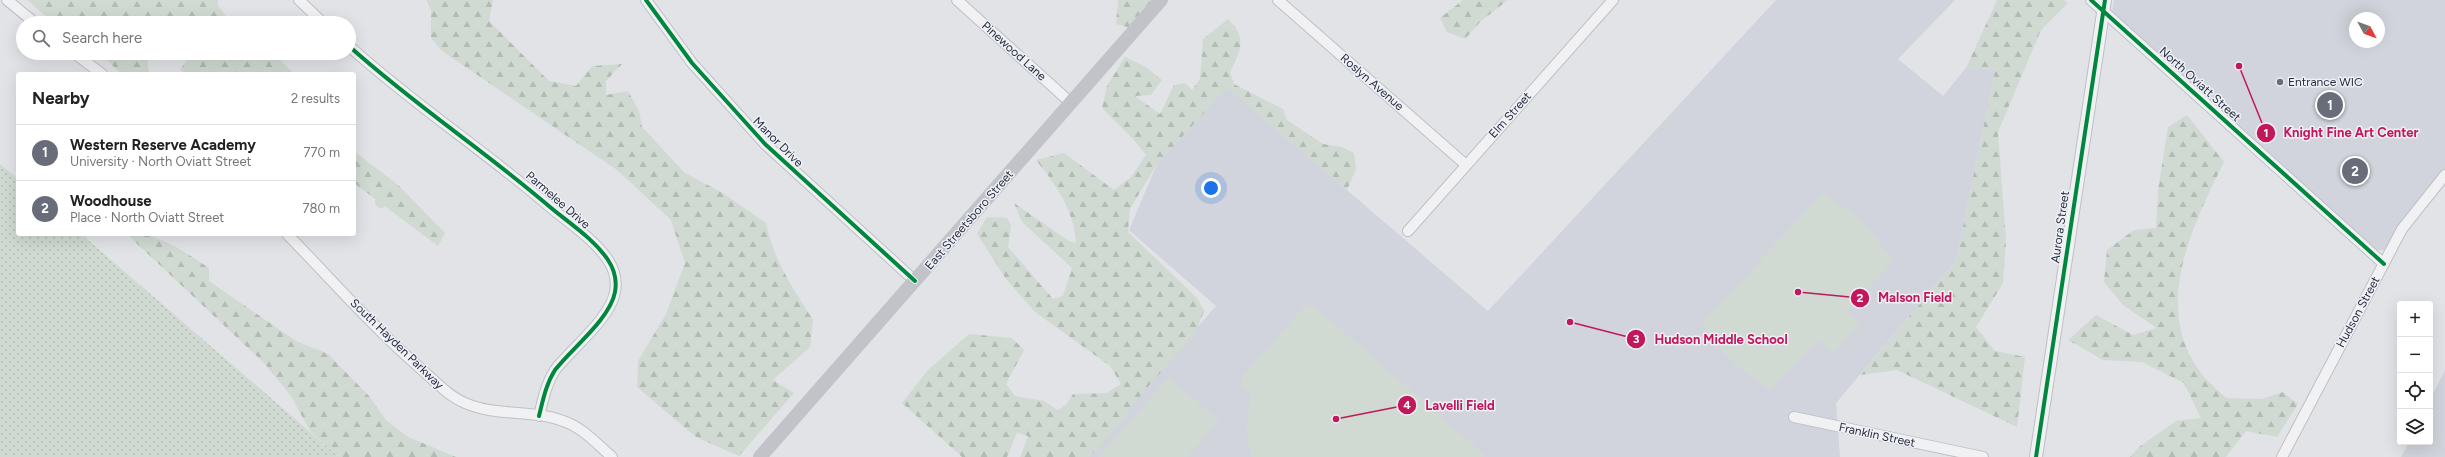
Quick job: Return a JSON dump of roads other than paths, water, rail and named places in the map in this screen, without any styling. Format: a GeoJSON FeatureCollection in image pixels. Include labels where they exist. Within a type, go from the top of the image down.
{"type":"FeatureCollection","features":[{"type":"Feature","properties":{"kind":"main road","name":"East Streetsboro Street"},"geometry":{"type":"LineString","coordinates":[[760,457],[1162,0]]}},
{"type":"Feature","properties":{"kind":"street"},"geometry":{"type":"LineString","coordinates":[[7,0],[26,16]]}},
{"type":"Feature","properties":{"kind":"street"},"geometry":{"type":"LineString","coordinates":[[299,0],[316,16]]}},
{"type":"Feature","properties":{"kind":"street","name":"Manor Drive"},"geometry":{"type":"LineString","coordinates":[[646,0],[692,63],[765,144],[914,281]]}},
{"type":"Feature","properties":{"kind":"street","name":"Pinewood Lane"},"geometry":{"type":"LineString","coordinates":[[957,0],[1071,103]]}},
{"type":"Feature","properties":{"kind":"street","name":"Roslyn Avenue"},"geometry":{"type":"LineString","coordinates":[[1278,0],[1466,165]]}},
{"type":"Feature","properties":{"kind":"street","name":"Elm Street"},"geometry":{"type":"LineString","coordinates":[[1408,231],[1613,0]]}},
{"type":"Feature","properties":{"kind":"street","name":"North Oviatt Street"},"geometry":{"type":"LineString","coordinates":[[2091,0],[2104,6],[2384,264]]}},
{"type":"Feature","properties":{"kind":"street","name":"Aurora Street"},"geometry":{"type":"LineString","coordinates":[[2036,457],[2104,6]]}},
{"type":"Feature","properties":{"kind":"street","name":"Parmelee Drive"},"geometry":{"type":"LineString","coordinates":[[356,52],[394,84],[509,171],[588,239],[607,259],[613,268],[615,291],[611,306],[555,371],[545,391],[539,416]]}},
{"type":"Feature","properties":{"kind":"street"},"geometry":{"type":"LineString","coordinates":[[83,60],[99,72]]}},
{"type":"Feature","properties":{"kind":"street","name":"Hudson Street"},"geometry":{"type":"LineString","coordinates":[[2282,457],[2402,229],[2445,175]]}},
{"type":"Feature","properties":{"kind":"street","name":"South Hayden Parkway"},"geometry":{"type":"LineString","coordinates":[[289,236],[365,316],[444,390],[464,403],[488,411],[539,416],[564,421],[578,428],[612,457]]}},
{"type":"Feature","properties":{"kind":"street","name":"Franklin Street"},"geometry":{"type":"LineString","coordinates":[[1794,417],[1983,457]]}},
{"type":"Feature","properties":{"kind":"place","name":"Knight Fine Art Center"},"geometry":{"type":"Point","coordinates":[2239,66]}},
{"type":"Feature","properties":{"kind":"place","name":"Entrance WIC"},"geometry":{"type":"Point","coordinates":[2280,82]}},
{"type":"Feature","properties":{"kind":"place","name":"Western Reserve Academy"},"geometry":{"type":"Point","coordinates":[2330,105]}},
{"type":"Feature","properties":{"kind":"place","name":"Woodhouse"},"geometry":{"type":"Point","coordinates":[2355,171]}},
{"type":"Feature","properties":{"kind":"place","name":"Malson Field"},"geometry":{"type":"Point","coordinates":[1798,292]}},
{"type":"Feature","properties":{"kind":"place","name":"Hudson Middle School"},"geometry":{"type":"Point","coordinates":[1570,322]}},
{"type":"Feature","properties":{"kind":"place","name":"Lavelli Field"},"geometry":{"type":"Point","coordinates":[1336,419]}}]}
